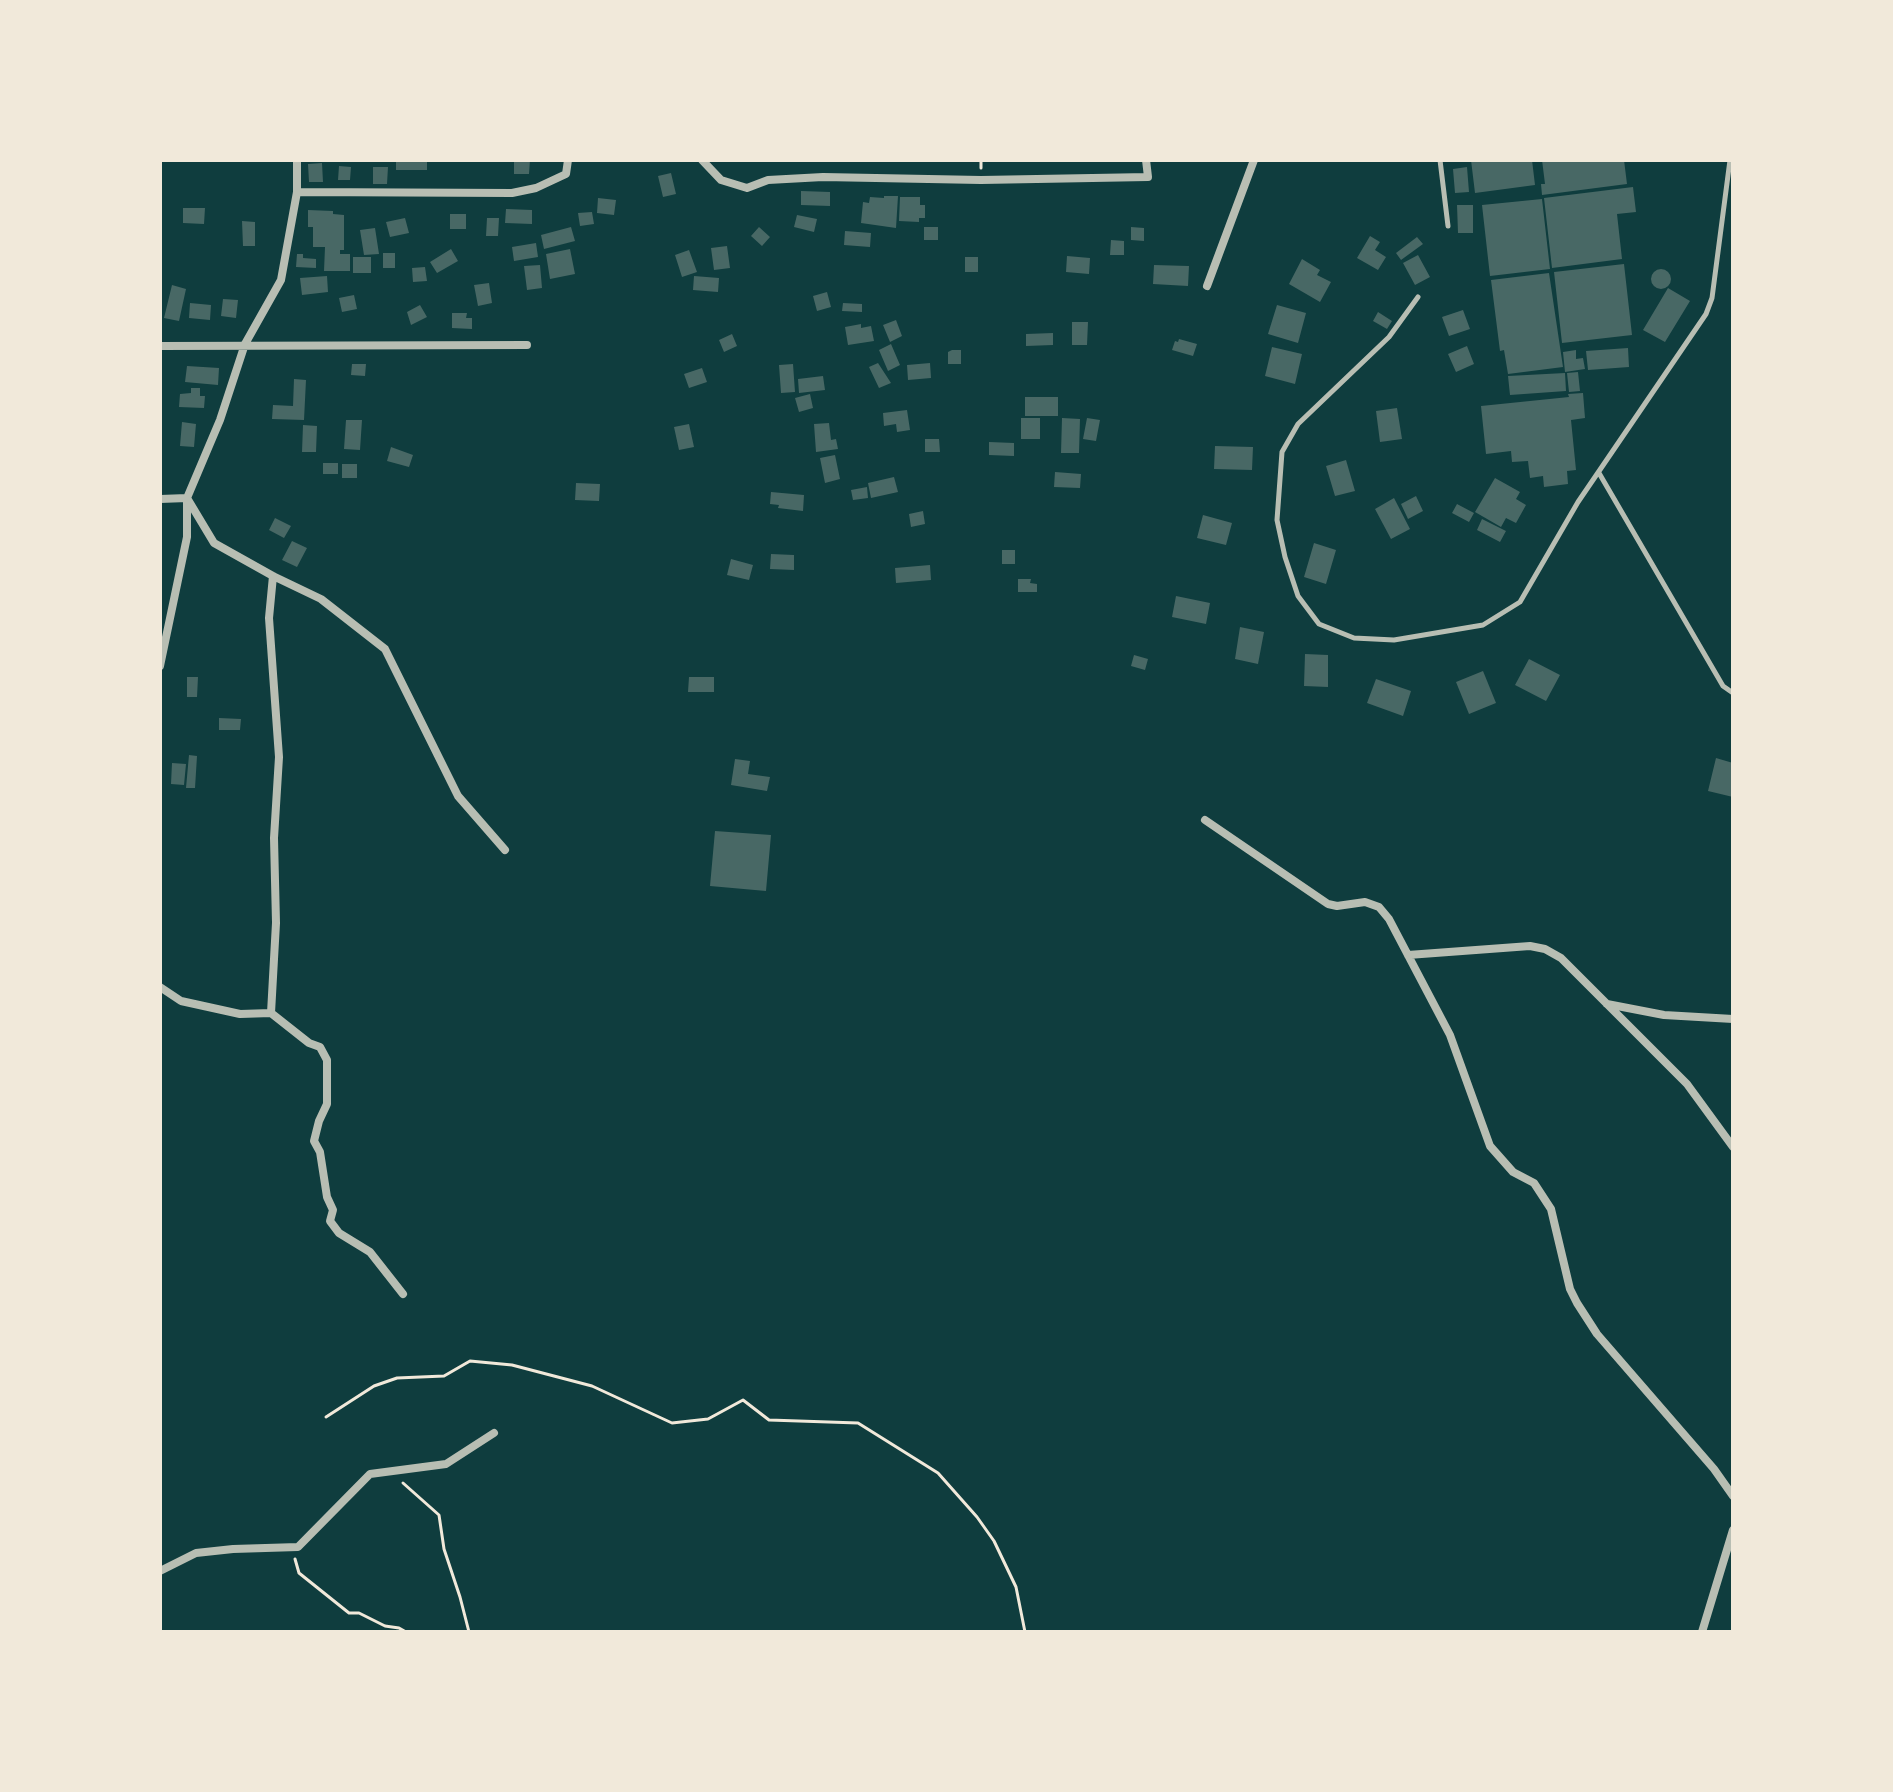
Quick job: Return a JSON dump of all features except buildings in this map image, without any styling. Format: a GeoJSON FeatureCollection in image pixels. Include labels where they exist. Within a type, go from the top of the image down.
{"type":"FeatureCollection","features":[{"type":"Feature","properties":{"kind":"street"},"geometry":{"type":"LineString","coordinates":[[160,666],[187,537],[187,498],[220,420],[245,344],[281,280],[297,192],[297,160]]}},
{"type":"Feature","properties":{"kind":"street"},"geometry":{"type":"LineString","coordinates":[[297,192],[512,193],[536,188],[566,174],[568,160]]}},
{"type":"Feature","properties":{"kind":"street"},"geometry":{"type":"LineString","coordinates":[[702,160],[721,180],[747,188],[768,180],[823,177],[981,180],[1148,177],[1146,160]]}},
{"type":"Feature","properties":{"kind":"street"},"geometry":{"type":"LineString","coordinates":[[1207,286],[1254,160]]}},
{"type":"Feature","properties":{"kind":"street"},"geometry":{"type":"LineString","coordinates":[[160,346],[527,345]]}},
{"type":"Feature","properties":{"kind":"street"},"geometry":{"type":"LineString","coordinates":[[160,499],[187,498]]}},
{"type":"Feature","properties":{"kind":"street"},"geometry":{"type":"LineString","coordinates":[[187,498],[214,543],[321,599],[385,649],[458,796],[505,850]]}},
{"type":"Feature","properties":{"kind":"street"},"geometry":{"type":"LineString","coordinates":[[271,1013],[276,923],[274,838],[279,757],[269,618],[273,576]]}},
{"type":"Feature","properties":{"kind":"street"},"geometry":{"type":"LineString","coordinates":[[1205,820],[1328,904],[1337,906],[1365,902],[1379,907],[1389,919],[1450,1035],[1490,1146],[1513,1172],[1534,1183],[1551,1209],[1570,1289],[1577,1303],[1597,1334],[1714,1469],[1733,1496]]}},
{"type":"Feature","properties":{"kind":"street"},"geometry":{"type":"LineString","coordinates":[[1408,955],[1504,947],[1545,949],[1561,958],[1687,1084],[1733,1147]]}},
{"type":"Feature","properties":{"kind":"street"},"geometry":{"type":"LineString","coordinates":[[160,987],[181,1001],[240,1014],[271,1013],[309,1043],[320,1047],[327,1060],[327,1104],[314,1141],[320,1152],[327,1197],[333,1210],[330,1221],[339,1233],[370,1252],[403,1294]]}},
{"type":"Feature","properties":{"kind":"street"},"geometry":{"type":"LineString","coordinates":[[1607,1004],[1664,1015],[1733,1019]]}},
{"type":"Feature","properties":{"kind":"street"},"geometry":{"type":"LineString","coordinates":[[160,1571],[196,1553],[298,1547],[370,1474],[446,1464],[494,1433]]}},
{"type":"Feature","properties":{"kind":"street"},"geometry":{"type":"LineString","coordinates":[[1702,1632],[1733,1530]]}},
{"type":"Feature","properties":{"kind":"lane"},"geometry":{"type":"LineString","coordinates":[[1440,160],[1448,226]]}},
{"type":"Feature","properties":{"kind":"lane"},"geometry":{"type":"LineString","coordinates":[[1418,297],[1389,337],[1298,424],[1282,452],[1277,520],[1298,596],[1319,624],[1354,638],[1394,640],[1483,625],[1520,602],[1578,502],[1691,339],[1710,306],[1730,160]]}},
{"type":"Feature","properties":{"kind":"lane"},"geometry":{"type":"LineString","coordinates":[[1599,473],[1723,686],[1733,693]]}},
{"type":"Feature","properties":{"kind":"path"},"geometry":{"type":"LineString","coordinates":[[326,1417],[374,1386],[397,1378],[444,1376],[470,1361],[512,1365],[592,1386],[672,1423],[708,1419],[743,1400],[769,1420],[858,1423],[938,1473],[977,1517],[994,1541],[1016,1587],[1025,1632]]}},
{"type":"Feature","properties":{"kind":"path"},"geometry":{"type":"LineString","coordinates":[[400,1481],[439,1515],[444,1549],[469,1632]]}},
{"type":"Feature","properties":{"kind":"path"},"geometry":{"type":"LineString","coordinates":[[296,1548],[294,1557],[299,1573],[349,1613],[359,1613],[406,1632]]}}]}
